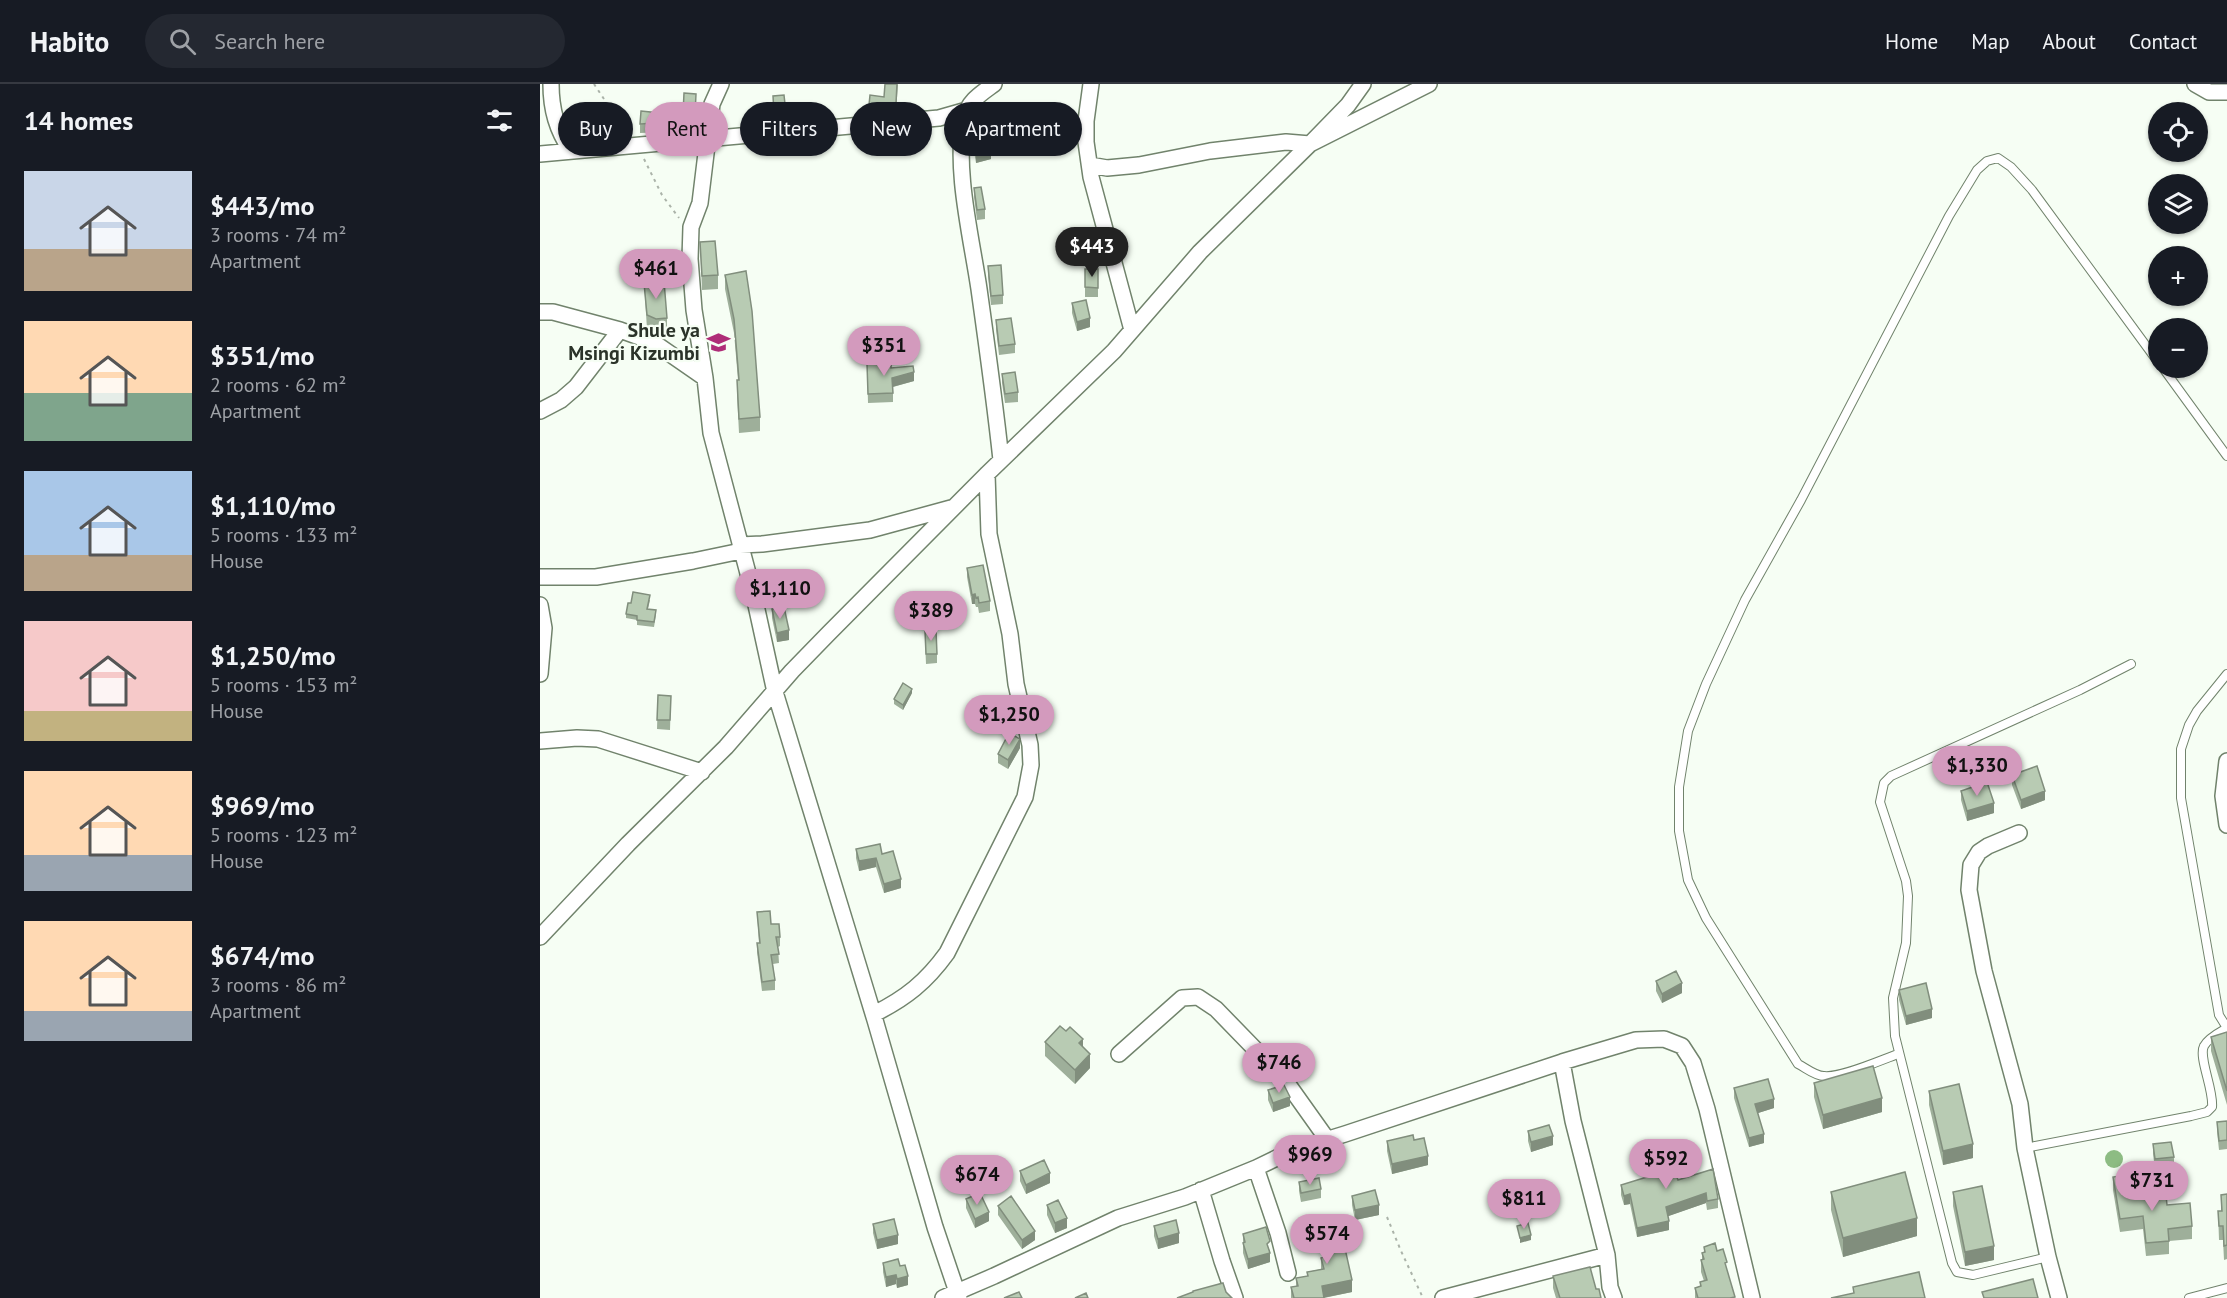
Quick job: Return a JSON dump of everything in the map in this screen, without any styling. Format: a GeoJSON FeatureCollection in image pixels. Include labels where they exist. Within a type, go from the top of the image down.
{"type":"FeatureCollection","features":[{"type":"Feature","properties":{"kind":"street"},"geometry":{"type":"LineString","coordinates":[[552,84],[551,105],[558,128]]}},
{"type":"Feature","properties":{"kind":"street"},"geometry":{"type":"LineString","coordinates":[[713,102],[721,84]]}},
{"type":"Feature","properties":{"kind":"street"},"geometry":{"type":"LineString","coordinates":[[972,102],[994,84]]}},
{"type":"Feature","properties":{"kind":"street"},"geometry":{"type":"LineString","coordinates":[[1092,84],[1086,121],[1086,142],[1132,330]]}},
{"type":"Feature","properties":{"kind":"street"},"geometry":{"type":"LineString","coordinates":[[540,937],[628,844],[702,772],[792,671],[1001,460],[1113,351],[1200,252],[1348,105],[1363,84]]}},
{"type":"Feature","properties":{"kind":"street"},"geometry":{"type":"LineString","coordinates":[[1090,165],[1107,168],[1139,165],[1210,151],[1287,142],[1310,144],[1430,84]]}},
{"type":"Feature","properties":{"kind":"street"},"geometry":{"type":"LineString","coordinates":[[2194,84],[2209,92],[2227,92]]}},
{"type":"Feature","properties":{"kind":"street"},"geometry":{"type":"LineString","coordinates":[[728,138],[944,117]]}},
{"type":"Feature","properties":{"kind":"street"},"geometry":{"type":"LineString","coordinates":[[633,145],[645,144]]}},
{"type":"Feature","properties":{"kind":"street"},"geometry":{"type":"LineString","coordinates":[[540,154],[558,152]]}},
{"type":"Feature","properties":{"kind":"street"},"geometry":{"type":"LineString","coordinates":[[706,156],[700,203],[691,227],[690,259],[694,310],[711,433],[754,596],[775,692],[874,1014],[953,1296],[1118,1218],[1201,1190],[1293,1150],[1562,1062],[1636,1040],[1664,1039],[1682,1046],[1693,1063],[1707,1109],[1752,1298]]}},
{"type":"Feature","properties":{"kind":"street"},"geometry":{"type":"LineString","coordinates":[[963,156],[965,201],[1001,460]]}},
{"type":"Feature","properties":{"kind":"street"},"geometry":{"type":"LineString","coordinates":[[540,312],[553,312],[620,330],[653,342],[705,378]]}},
{"type":"Feature","properties":{"kind":"street"},"geometry":{"type":"LineString","coordinates":[[540,411],[561,400],[576,387],[620,330]]}},
{"type":"Feature","properties":{"kind":"street"},"geometry":{"type":"LineString","coordinates":[[874,1014],[891,1005],[931,975],[947,952],[1025,796],[1031,765],[1030,745],[1016,684],[1010,634],[989,534],[987,474]]}},
{"type":"Feature","properties":{"kind":"street"},"geometry":{"type":"LineString","coordinates":[[540,577],[597,577],[693,561],[762,544],[870,530],[954,507]]}},
{"type":"Feature","properties":{"kind":"street"},"geometry":{"type":"LineString","coordinates":[[540,605],[544,628],[540,674]]}},
{"type":"Feature","properties":{"kind":"street"},"geometry":{"type":"LineString","coordinates":[[540,741],[598,739],[702,772]]}},
{"type":"Feature","properties":{"kind":"street"},"geometry":{"type":"LineString","coordinates":[[2227,761],[2223,796],[2227,825]]}},
{"type":"Feature","properties":{"kind":"street"},"geometry":{"type":"LineString","coordinates":[[2019,833],[1979,852],[1971,865],[1969,890],[1984,971],[2020,1104],[2025,1148],[2059,1298]]}},
{"type":"Feature","properties":{"kind":"street"},"geometry":{"type":"LineString","coordinates":[[1119,1054],[1182,998],[1198,998],[1216,1009],[1286,1080],[1327,1140]]}},
{"type":"Feature","properties":{"kind":"street"},"geometry":{"type":"LineString","coordinates":[[1562,1062],[1573,1121],[1607,1255],[1610,1287],[1614,1298]]}},
{"type":"Feature","properties":{"kind":"street"},"geometry":{"type":"LineString","coordinates":[[1256,1168],[1278,1233],[1288,1274]]}},
{"type":"Feature","properties":{"kind":"street"},"geometry":{"type":"LineString","coordinates":[[1201,1190],[1235,1298]]}},
{"type":"Feature","properties":{"kind":"street"},"geometry":{"type":"LineString","coordinates":[[1443,1298],[1607,1255]]}},
{"type":"Feature","properties":{"kind":"lane"},"geometry":{"type":"LineString","coordinates":[[1898,1054],[1825,1077],[1798,1064],[1706,918],[1688,880],[1679,831],[1679,787],[1689,731],[1706,684],[1745,600],[1801,500],[1949,216],[1977,170],[1987,161],[1998,158],[2011,167],[2032,190],[2148,348]]}},
{"type":"Feature","properties":{"kind":"lane"},"geometry":{"type":"LineString","coordinates":[[2170,378],[2227,456]]}},
{"type":"Feature","properties":{"kind":"lane"},"geometry":{"type":"LineString","coordinates":[[2048,1257],[1973,1275],[1957,1272],[1952,1263],[1898,1054],[1892,1016],[1893,998],[1906,943],[1908,896],[1906,881],[1880,802],[1884,783],[1891,776],[2131,664]]}},
{"type":"Feature","properties":{"kind":"lane"},"geometry":{"type":"LineString","coordinates":[[2025,1148],[2191,1116],[2207,1112],[2212,1107],[2213,1099],[2209,1078],[2202,1056],[2204,1044],[2227,1028],[2219,1015],[2181,798],[2181,749],[2197,711],[2227,674]]}},
{"type":"Feature","properties":{"kind":"lane"},"geometry":{"type":"LineString","coordinates":[[2189,1298],[2227,1288]]}},
{"type":"Feature","properties":{"kind":"path"},"geometry":{"type":"LineString","coordinates":[[594,84],[619,124],[636,145],[662,195],[683,223],[691,227]]}},
{"type":"Feature","properties":{"kind":"path"},"geometry":{"type":"LineString","coordinates":[[1387,1217],[1424,1298]]}},
{"type":"Feature","properties":{"kind":"shaded area"},"geometry":{"type":"Polygon","coordinates":[[[2114,1150],[2120,1153],[2123,1159],[2120,1165],[2114,1168],[2108,1165],[2105,1159],[2108,1153],[2114,1150]]]}},
{"type":"Feature","properties":{"kind":"building"},"geometry":{"type":"Polygon","coordinates":[[[885,84],[897,84],[896,102],[869,102],[870,95],[884,97],[885,84]]]}},
{"type":"Feature","properties":{"kind":"building"},"geometry":{"type":"Polygon","coordinates":[[[684,93],[696,94],[696,102],[684,102],[684,93]]]}},
{"type":"Feature","properties":{"kind":"building"},"geometry":{"type":"Polygon","coordinates":[[[784,95],[785,102],[773,102],[773,96],[784,95]]]}},
{"type":"Feature","properties":{"kind":"building"},"geometry":{"type":"Polygon","coordinates":[[[641,111],[645,111],[645,124],[640,124],[641,111]]]}},
{"type":"Feature","properties":{"kind":"building"},"geometry":{"type":"Polygon","coordinates":[[[981,187],[985,209],[977,210],[974,188],[981,187]]]}},
{"type":"Feature","properties":{"kind":"building"},"geometry":{"type":"Polygon","coordinates":[[[715,241],[718,275],[702,276],[700,242],[715,241]]]}},
{"type":"Feature","properties":{"kind":"building"},"geometry":{"type":"Polygon","coordinates":[[[1001,265],[1003,295],[991,296],[988,266],[1001,265]]]}},
{"type":"Feature","properties":{"kind":"building"},"geometry":{"type":"Polygon","coordinates":[[[1085,269],[1098,269],[1098,288],[1085,287],[1085,269]]]}},
{"type":"Feature","properties":{"kind":"building"},"geometry":{"type":"Polygon","coordinates":[[[746,271],[752,311],[760,417],[739,419],[737,380],[739,380],[734,319],[725,275],[746,271]]]}},
{"type":"Feature","properties":{"kind":"building"},"geometry":{"type":"Polygon","coordinates":[[[664,281],[667,318],[656,319],[647,315],[644,283],[664,281]]]}},
{"type":"Feature","properties":{"kind":"building"},"geometry":{"type":"Polygon","coordinates":[[[1086,300],[1090,318],[1077,322],[1072,303],[1086,300]]]}},
{"type":"Feature","properties":{"kind":"building"},"geometry":{"type":"Polygon","coordinates":[[[1011,318],[1015,344],[999,346],[996,320],[1011,318]]]}},
{"type":"Feature","properties":{"kind":"building"},"geometry":{"type":"Polygon","coordinates":[[[891,362],[891,368],[913,366],[914,372],[892,378],[893,393],[868,394],[867,364],[891,362]]]}},
{"type":"Feature","properties":{"kind":"building"},"geometry":{"type":"Polygon","coordinates":[[[1015,372],[1018,392],[1005,394],[1002,374],[1015,372]]]}},
{"type":"Feature","properties":{"kind":"building"},"geometry":{"type":"Polygon","coordinates":[[[983,565],[990,601],[979,603],[978,597],[976,598],[975,594],[972,595],[967,568],[983,565]]]}},
{"type":"Feature","properties":{"kind":"building"},"geometry":{"type":"Polygon","coordinates":[[[633,592],[650,595],[647,609],[656,610],[654,622],[637,620],[637,616],[626,614],[633,592]]]}},
{"type":"Feature","properties":{"kind":"building"},"geometry":{"type":"Polygon","coordinates":[[[784,607],[789,630],[777,633],[772,609],[784,607]]]}},
{"type":"Feature","properties":{"kind":"building"},"geometry":{"type":"Polygon","coordinates":[[[925,631],[936,631],[937,654],[926,654],[925,631]]]}},
{"type":"Feature","properties":{"kind":"building"},"geometry":{"type":"Polygon","coordinates":[[[903,683],[912,689],[903,705],[894,699],[903,683]]]}},
{"type":"Feature","properties":{"kind":"building"},"geometry":{"type":"Polygon","coordinates":[[[658,695],[671,696],[670,720],[657,720],[658,695]]]}},
{"type":"Feature","properties":{"kind":"building"},"geometry":{"type":"Polygon","coordinates":[[[1009,733],[1020,739],[1008,760],[998,754],[1009,733]]]}},
{"type":"Feature","properties":{"kind":"building"},"geometry":{"type":"Polygon","coordinates":[[[2037,766],[2045,791],[2021,800],[2012,775],[2037,766]]]}},
{"type":"Feature","properties":{"kind":"building"},"geometry":{"type":"Polygon","coordinates":[[[1987,782],[1994,803],[1967,811],[1961,791],[1987,782]]]}},
{"type":"Feature","properties":{"kind":"building"},"geometry":{"type":"Polygon","coordinates":[[[880,844],[882,854],[893,851],[901,879],[884,884],[876,858],[859,861],[856,849],[880,844]]]}},
{"type":"Feature","properties":{"kind":"building"},"geometry":{"type":"Polygon","coordinates":[[[770,911],[771,924],[779,924],[780,937],[776,937],[779,954],[771,955],[775,980],[762,982],[757,943],[760,943],[757,912],[770,911]]]}},
{"type":"Feature","properties":{"kind":"building"},"geometry":{"type":"Polygon","coordinates":[[[1676,971],[1682,983],[1662,994],[1656,981],[1676,971]]]}},
{"type":"Feature","properties":{"kind":"building"},"geometry":{"type":"Polygon","coordinates":[[[1926,983],[1932,1009],[1906,1016],[1899,990],[1926,983]]]}},
{"type":"Feature","properties":{"kind":"building"},"geometry":{"type":"Polygon","coordinates":[[[1060,1026],[1066,1031],[1070,1027],[1083,1039],[1079,1043],[1090,1054],[1075,1070],[1045,1042],[1060,1026]]]}},
{"type":"Feature","properties":{"kind":"building"},"geometry":{"type":"Polygon","coordinates":[[[2227,1032],[2227,1091],[2211,1037],[2227,1032]]]}},
{"type":"Feature","properties":{"kind":"building"},"geometry":{"type":"Polygon","coordinates":[[[1873,1066],[1882,1098],[1823,1115],[1814,1083],[1873,1066]]]}},
{"type":"Feature","properties":{"kind":"building"},"geometry":{"type":"Polygon","coordinates":[[[1768,1079],[1774,1099],[1755,1104],[1764,1134],[1749,1138],[1734,1088],[1768,1079]]]}},
{"type":"Feature","properties":{"kind":"building"},"geometry":{"type":"Polygon","coordinates":[[[1959,1084],[1973,1144],[1943,1151],[1929,1091],[1959,1084]]]}},
{"type":"Feature","properties":{"kind":"building"},"geometry":{"type":"Polygon","coordinates":[[[1284,1085],[1290,1097],[1273,1103],[1268,1090],[1284,1085]]]}},
{"type":"Feature","properties":{"kind":"building"},"geometry":{"type":"Polygon","coordinates":[[[2227,1121],[2227,1140],[2219,1141],[2217,1122],[2227,1121]]]}},
{"type":"Feature","properties":{"kind":"building"},"geometry":{"type":"Polygon","coordinates":[[[1549,1125],[1553,1136],[1531,1142],[1528,1131],[1549,1125]]]}},
{"type":"Feature","properties":{"kind":"building"},"geometry":{"type":"Polygon","coordinates":[[[1413,1135],[1414,1140],[1424,1138],[1428,1156],[1392,1164],[1387,1141],[1413,1135]]]}},
{"type":"Feature","properties":{"kind":"building"},"geometry":{"type":"Polygon","coordinates":[[[2171,1142],[2174,1157],[2155,1159],[2153,1144],[2171,1142]]]}},
{"type":"Feature","properties":{"kind":"building"},"geometry":{"type":"Polygon","coordinates":[[[1665,1143],[1678,1180],[1713,1169],[1718,1199],[1707,1201],[1706,1193],[1666,1207],[1669,1221],[1637,1228],[1630,1194],[1624,1196],[1621,1185],[1660,1173],[1651,1148],[1665,1143]]]}},
{"type":"Feature","properties":{"kind":"building"},"geometry":{"type":"Polygon","coordinates":[[[1044,1160],[1050,1173],[1026,1185],[1020,1171],[1044,1160]]]}},
{"type":"Feature","properties":{"kind":"building"},"geometry":{"type":"Polygon","coordinates":[[[1905,1172],[1917,1218],[1843,1238],[1831,1192],[1905,1172]]]}},
{"type":"Feature","properties":{"kind":"building"},"geometry":{"type":"Polygon","coordinates":[[[2125,1175],[2128,1198],[2166,1195],[2167,1205],[2190,1203],[2192,1226],[2168,1229],[2169,1241],[2146,1243],[2143,1216],[2120,1219],[2113,1177],[2125,1175]]]}},
{"type":"Feature","properties":{"kind":"building"},"geometry":{"type":"Polygon","coordinates":[[[1319,1178],[1321,1189],[1301,1193],[1299,1182],[1319,1178]]]}},
{"type":"Feature","properties":{"kind":"building"},"geometry":{"type":"Polygon","coordinates":[[[1982,1186],[1994,1246],[1965,1252],[1953,1192],[1982,1186]]]}},
{"type":"Feature","properties":{"kind":"building"},"geometry":{"type":"Polygon","coordinates":[[[1375,1190],[1379,1205],[1355,1210],[1352,1196],[1375,1190]]]}},
{"type":"Feature","properties":{"kind":"building"},"geometry":{"type":"Polygon","coordinates":[[[980,1193],[989,1212],[975,1219],[966,1199],[980,1193]]]}},
{"type":"Feature","properties":{"kind":"building"},"geometry":{"type":"Polygon","coordinates":[[[2227,1194],[2227,1245],[2224,1246],[2223,1226],[2219,1226],[2218,1211],[2222,1211],[2221,1195],[2227,1194]]]}},
{"type":"Feature","properties":{"kind":"building"},"geometry":{"type":"Polygon","coordinates":[[[1011,1196],[1035,1231],[1022,1240],[998,1206],[1011,1196]]]}},
{"type":"Feature","properties":{"kind":"building"},"geometry":{"type":"Polygon","coordinates":[[[1058,1200],[1067,1218],[1055,1223],[1047,1205],[1058,1200]]]}},
{"type":"Feature","properties":{"kind":"building"},"geometry":{"type":"Polygon","coordinates":[[[894,1219],[898,1235],[877,1240],[873,1224],[894,1219]]]}},
{"type":"Feature","properties":{"kind":"building"},"geometry":{"type":"Polygon","coordinates":[[[1176,1220],[1179,1233],[1158,1239],[1154,1226],[1176,1220]]]}},
{"type":"Feature","properties":{"kind":"building"},"geometry":{"type":"Polygon","coordinates":[[[1346,1221],[1348,1234],[1342,1235],[1352,1280],[1322,1286],[1324,1298],[1294,1298],[1291,1287],[1298,1286],[1296,1278],[1308,1276],[1307,1272],[1324,1269],[1321,1258],[1328,1256],[1322,1226],[1346,1221]]]}},
{"type":"Feature","properties":{"kind":"building"},"geometry":{"type":"Polygon","coordinates":[[[1528,1223],[1531,1235],[1520,1238],[1517,1226],[1528,1223]]]}},
{"type":"Feature","properties":{"kind":"building"},"geometry":{"type":"Polygon","coordinates":[[[1266,1227],[1270,1241],[1267,1244],[1270,1253],[1248,1259],[1243,1234],[1266,1227]]]}},
{"type":"Feature","properties":{"kind":"building"},"geometry":{"type":"Polygon","coordinates":[[[1715,1243],[1717,1251],[1723,1249],[1735,1297],[1698,1298],[1695,1288],[1701,1286],[1700,1282],[1707,1280],[1701,1260],[1704,1259],[1702,1253],[1705,1252],[1704,1247],[1715,1243]]]}},
{"type":"Feature","properties":{"kind":"building"},"geometry":{"type":"Polygon","coordinates":[[[898,1259],[900,1266],[905,1265],[908,1276],[897,1279],[896,1275],[886,1277],[883,1263],[898,1259]]]}},
{"type":"Feature","properties":{"kind":"building"},"geometry":{"type":"Polygon","coordinates":[[[1590,1267],[1601,1298],[1560,1298],[1553,1276],[1590,1267]]]}},
{"type":"Feature","properties":{"kind":"building"},"geometry":{"type":"Polygon","coordinates":[[[1919,1272],[1925,1298],[1831,1298],[1854,1293],[1853,1287],[1919,1272]]]}},
{"type":"Feature","properties":{"kind":"building"},"geometry":{"type":"Polygon","coordinates":[[[2033,1279],[2038,1298],[1984,1298],[1982,1292],[2033,1279]]]}},
{"type":"Feature","properties":{"kind":"building"},"geometry":{"type":"Polygon","coordinates":[[[1223,1283],[1226,1292],[1232,1298],[1177,1298],[1193,1291],[1223,1283]]]}},
{"type":"Feature","properties":{"kind":"building"},"geometry":{"type":"Polygon","coordinates":[[[1019,1292],[1022,1298],[1004,1298],[1019,1292]]]}},
{"type":"Feature","properties":{"kind":"building"},"geometry":{"type":"Polygon","coordinates":[[[1086,1293],[1088,1298],[1075,1298],[1086,1293]]]}},
{"type":"Feature","properties":{"kind":"place","name":"Shule ya Msingi Kizumbi"},"geometry":{"type":"Point","coordinates":[718,342]}}]}
